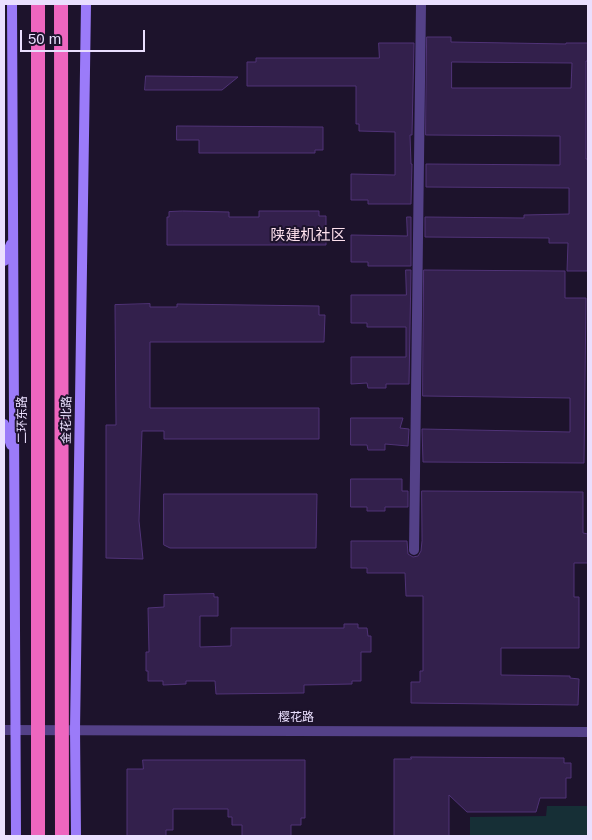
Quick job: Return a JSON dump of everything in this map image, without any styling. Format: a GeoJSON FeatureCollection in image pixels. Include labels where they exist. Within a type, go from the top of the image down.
{"type":"FeatureCollection","features":[{"type":"Feature","properties":{"kind":"highway","name":"二环东路"},"geometry":{"type":"LineString","coordinates":[[38,4],[38,836]]}},
{"type":"Feature","properties":{"kind":"highway"},"geometry":{"type":"LineString","coordinates":[[61,4],[62,836]]}},
{"type":"Feature","properties":{"kind":"main road"},"geometry":{"type":"LineString","coordinates":[[12,4],[16,836]]}},
{"type":"Feature","properties":{"kind":"main road","name":"金花北路"},"geometry":{"type":"LineString","coordinates":[[76,836],[75,730],[86,4]]}},
{"type":"Feature","properties":{"kind":"main road"},"geometry":{"type":"LineString","coordinates":[[4,261],[11,244],[13,226]]}},
{"type":"Feature","properties":{"kind":"main road"},"geometry":{"type":"LineString","coordinates":[[4,424],[11,445],[14,465]]}},
{"type":"Feature","properties":{"kind":"street"},"geometry":{"type":"LineString","coordinates":[[414,550],[421,4]]}},
{"type":"Feature","properties":{"kind":"street","name":"樱花路"},"geometry":{"type":"LineString","coordinates":[[4,730],[588,732]]}},
{"type":"Feature","properties":{"kind":"shaded area"},"geometry":{"type":"Polygon","coordinates":[[[547,806],[588,806],[588,836],[470,836],[470,817],[546,816],[547,806]]]}},
{"type":"Feature","properties":{"kind":"building"},"geometry":{"type":"Polygon","coordinates":[[[427,37],[451,37],[451,42],[588,43],[588,61],[586,61],[586,159],[588,159],[587,271],[567,271],[568,243],[549,243],[549,238],[425,237],[425,217],[524,218],[524,215],[569,214],[569,188],[426,187],[426,164],[560,165],[560,136],[426,135],[427,37]],[[452,62],[452,88],[571,88],[572,63],[452,62]]]}},
{"type":"Feature","properties":{"kind":"building"},"geometry":{"type":"Polygon","coordinates":[[[379,43],[414,43],[412,135],[410,135],[412,164],[411,204],[368,204],[368,200],[351,200],[351,174],[395,175],[395,132],[359,131],[359,124],[356,124],[356,86],[247,86],[247,62],[256,62],[256,58],[379,58],[379,43]]]}},
{"type":"Feature","properties":{"kind":"building"},"geometry":{"type":"Polygon","coordinates":[[[146,76],[238,77],[222,90],[145,90],[146,76]]]}},
{"type":"Feature","properties":{"kind":"building"},"geometry":{"type":"Polygon","coordinates":[[[177,126],[323,127],[323,150],[315,150],[315,153],[199,153],[199,140],[177,140],[177,126]]]}},
{"type":"Feature","properties":{"kind":"building"},"geometry":{"type":"Polygon","coordinates":[[[259,211],[319,211],[319,216],[326,216],[326,245],[167,245],[167,217],[169,217],[169,212],[229,212],[229,217],[259,217],[259,211]]]}},
{"type":"Feature","properties":{"kind":"building"},"geometry":{"type":"Polygon","coordinates":[[[407,217],[411,217],[411,266],[368,266],[368,262],[351,262],[351,235],[407,236],[407,217]]]}},
{"type":"Feature","properties":{"kind":"building"},"geometry":{"type":"Polygon","coordinates":[[[406,270],[411,270],[409,384],[386,384],[386,388],[368,388],[367,383],[351,384],[351,357],[406,357],[406,327],[367,327],[367,323],[351,323],[351,295],[406,295],[406,270]]]}},
{"type":"Feature","properties":{"kind":"building"},"geometry":{"type":"Polygon","coordinates":[[[424,270],[565,271],[565,298],[586,298],[584,463],[423,462],[422,429],[570,432],[570,398],[423,396],[424,270]]]}},
{"type":"Feature","properties":{"kind":"building"},"geometry":{"type":"Polygon","coordinates":[[[150,304],[150,307],[177,307],[177,304],[319,306],[319,315],[325,315],[324,342],[150,342],[150,408],[319,408],[319,439],[164,439],[164,431],[142,431],[139,521],[143,559],[106,558],[106,425],[116,425],[115,305],[150,304]]]}},
{"type":"Feature","properties":{"kind":"building"},"geometry":{"type":"Polygon","coordinates":[[[351,418],[403,418],[400,428],[409,429],[408,446],[385,444],[385,450],[368,450],[367,445],[351,445],[351,418]]]}},
{"type":"Feature","properties":{"kind":"building"},"geometry":{"type":"Polygon","coordinates":[[[351,479],[402,479],[402,491],[408,491],[408,507],[385,507],[385,511],[367,511],[367,507],[351,507],[351,479]]]}},
{"type":"Feature","properties":{"kind":"building"},"geometry":{"type":"Polygon","coordinates":[[[422,491],[583,492],[583,533],[588,534],[588,563],[574,563],[574,597],[579,597],[579,648],[501,648],[501,675],[570,676],[570,678],[579,679],[578,705],[411,703],[411,682],[420,682],[420,671],[423,671],[423,596],[406,596],[405,573],[367,573],[367,568],[351,568],[351,541],[407,541],[408,554],[413,557],[418,556],[421,551],[422,541],[422,491]]]}},
{"type":"Feature","properties":{"kind":"building"},"geometry":{"type":"Polygon","coordinates":[[[164,494],[317,494],[316,548],[170,548],[164,545],[164,494]]]}},
{"type":"Feature","properties":{"kind":"building"},"geometry":{"type":"Polygon","coordinates":[[[214,594],[214,597],[218,597],[218,616],[200,616],[200,647],[231,646],[231,628],[344,628],[344,624],[358,624],[358,628],[367,628],[368,636],[371,636],[371,652],[361,652],[361,681],[352,681],[352,684],[304,685],[304,693],[216,694],[215,681],[186,681],[186,684],[163,685],[163,681],[148,681],[146,652],[149,652],[148,608],[164,607],[164,595],[214,594]]]}},
{"type":"Feature","properties":{"kind":"building"},"geometry":{"type":"Polygon","coordinates":[[[411,757],[564,758],[564,763],[571,763],[571,778],[566,778],[566,798],[540,798],[536,812],[467,812],[449,795],[449,836],[394,836],[394,759],[411,759],[411,757]]]}},
{"type":"Feature","properties":{"kind":"building"},"geometry":{"type":"Polygon","coordinates":[[[143,760],[305,760],[305,818],[301,818],[301,825],[291,825],[291,836],[242,836],[242,825],[232,825],[232,817],[228,817],[228,809],[173,809],[173,830],[166,830],[166,836],[127,836],[127,769],[143,769],[143,760]]]}},
{"type":"Feature","properties":{"kind":"district","name":"陕建机社区"},"geometry":{"type":"Point","coordinates":[308,236]}}]}
